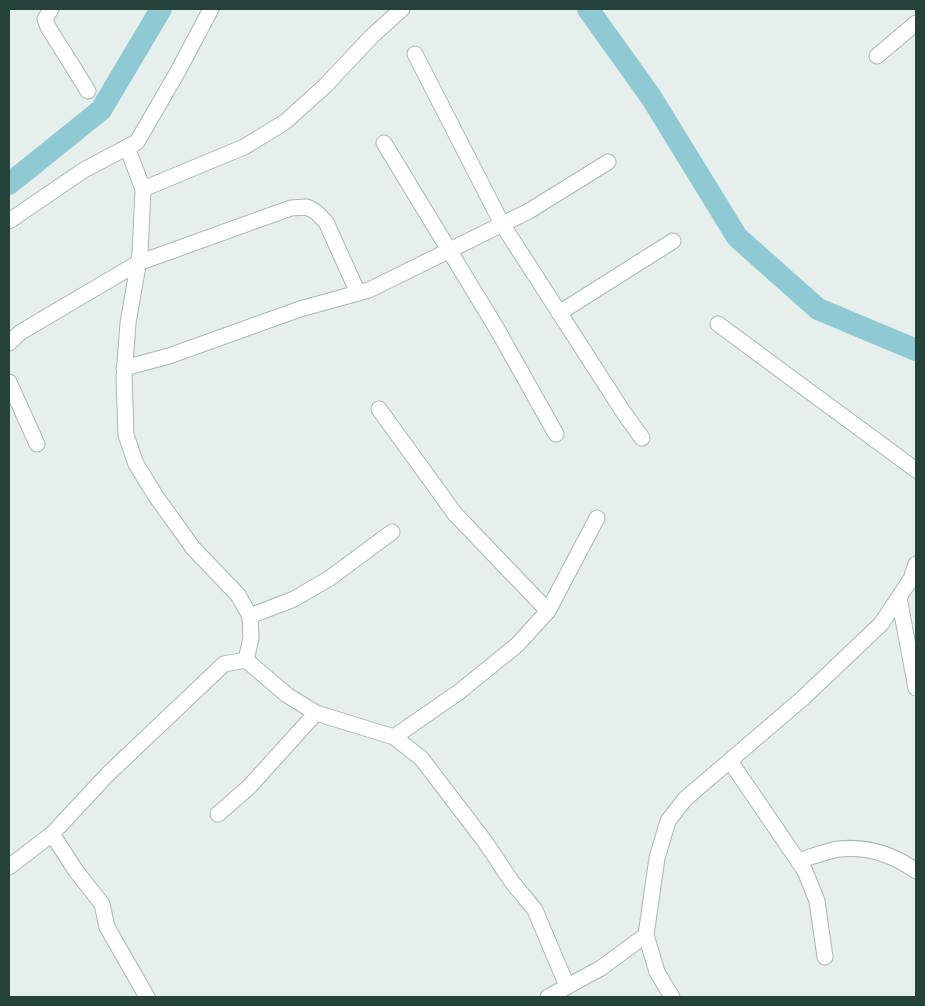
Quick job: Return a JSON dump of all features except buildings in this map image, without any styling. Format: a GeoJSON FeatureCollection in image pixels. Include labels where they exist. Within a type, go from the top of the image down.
{"type":"FeatureCollection","features":[{"type":"Feature","properties":{"kind":"street"},"geometry":{"type":"LineString","coordinates":[[50,9],[46,19],[48,27],[88,91]]}},
{"type":"Feature","properties":{"kind":"street"},"geometry":{"type":"LineString","coordinates":[[9,221],[84,170],[136,142],[211,9]]}},
{"type":"Feature","properties":{"kind":"street"},"geometry":{"type":"LineString","coordinates":[[143,189],[244,147],[285,122],[325,86],[372,36],[402,9]]}},
{"type":"Feature","properties":{"kind":"street"},"geometry":{"type":"LineString","coordinates":[[877,56],[916,23]]}},
{"type":"Feature","properties":{"kind":"street"},"geometry":{"type":"LineString","coordinates":[[415,54],[502,224],[642,438]]}},
{"type":"Feature","properties":{"kind":"street"},"geometry":{"type":"LineString","coordinates":[[384,143],[497,329],[556,434]]}},
{"type":"Feature","properties":{"kind":"street"},"geometry":{"type":"LineString","coordinates":[[127,147],[143,189],[138,263],[128,322],[124,368],[126,435],[136,464],[155,495],[193,548],[238,595],[250,616],[251,638],[246,660]]}},
{"type":"Feature","properties":{"kind":"street"},"geometry":{"type":"LineString","coordinates":[[124,368],[178,352],[300,309],[369,290],[529,211],[608,162]]}},
{"type":"Feature","properties":{"kind":"street"},"geometry":{"type":"LineString","coordinates":[[9,343],[21,332],[138,263],[291,208],[307,207],[316,212],[326,222],[358,293]]}},
{"type":"Feature","properties":{"kind":"street"},"geometry":{"type":"LineString","coordinates":[[559,313],[673,241]]}},
{"type":"Feature","properties":{"kind":"street"},"geometry":{"type":"LineString","coordinates":[[718,324],[916,470]]}},
{"type":"Feature","properties":{"kind":"street"},"geometry":{"type":"LineString","coordinates":[[9,383],[37,444]]}},
{"type":"Feature","properties":{"kind":"street"},"geometry":{"type":"LineString","coordinates":[[379,409],[455,514],[548,611]]}},
{"type":"Feature","properties":{"kind":"street"},"geometry":{"type":"LineString","coordinates":[[394,737],[459,692],[517,645],[548,611],[597,518]]}},
{"type":"Feature","properties":{"kind":"street"},"geometry":{"type":"LineString","coordinates":[[250,616],[294,600],[330,578],[392,532]]}},
{"type":"Feature","properties":{"kind":"street"},"geometry":{"type":"LineString","coordinates":[[672,997],[657,972],[646,935],[657,858],[668,821],[685,799],[803,698],[881,624],[911,580],[916,564]]}},
{"type":"Feature","properties":{"kind":"street"},"geometry":{"type":"LineString","coordinates":[[899,598],[916,688]]}},
{"type":"Feature","properties":{"kind":"street"},"geometry":{"type":"LineString","coordinates":[[246,660],[287,695],[316,713],[394,737],[421,758],[535,910],[567,986]]}},
{"type":"Feature","properties":{"kind":"street"},"geometry":{"type":"LineString","coordinates":[[9,867],[52,834],[108,774],[224,664],[246,660]]}},
{"type":"Feature","properties":{"kind":"street"},"geometry":{"type":"LineString","coordinates":[[218,814],[250,787],[316,713]]}},
{"type":"Feature","properties":{"kind":"street"},"geometry":{"type":"LineString","coordinates":[[730,761],[805,871],[817,901],[825,957]]}},
{"type":"Feature","properties":{"kind":"street"},"geometry":{"type":"LineString","coordinates":[[52,834],[76,871],[102,904],[107,927],[147,997]]}},
{"type":"Feature","properties":{"kind":"street"},"geometry":{"type":"LineString","coordinates":[[798,861],[839,849],[862,849],[886,854],[916,871]]}},
{"type":"Feature","properties":{"kind":"street"},"geometry":{"type":"LineString","coordinates":[[548,997],[602,968],[646,935]]}},
{"type":"Feature","properties":{"kind":"waterway"},"geometry":{"type":"LineString","coordinates":[[9,184],[101,110],[161,9]]}},
{"type":"Feature","properties":{"kind":"waterway"},"geometry":{"type":"LineString","coordinates":[[588,9],[651,97],[737,237],[818,309],[916,350]]}}]}
